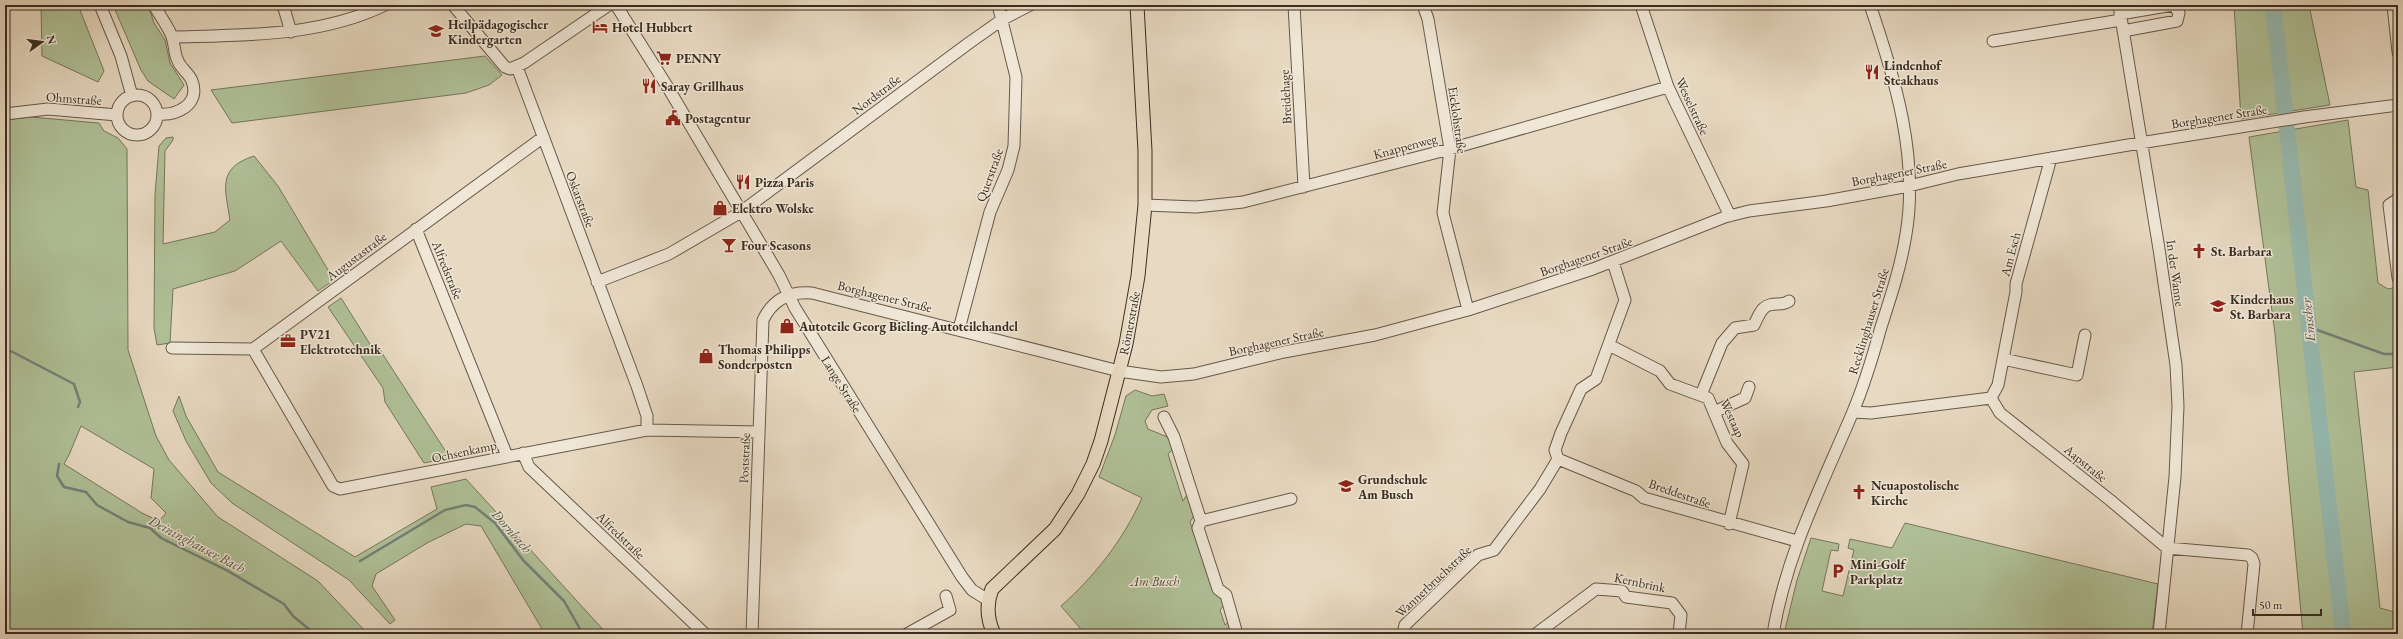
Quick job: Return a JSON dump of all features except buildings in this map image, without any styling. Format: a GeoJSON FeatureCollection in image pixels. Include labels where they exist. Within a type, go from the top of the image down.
{"type":"FeatureCollection","features":[{"type":"Feature","properties":{"kind":"main road","name":"Römerstraße"},"geometry":{"type":"LineString","coordinates":[[988,600],[992,589],[1000,579],[1024,560],[1055,529],[1078,494],[1093,464],[1101,441],[1126,344],[1138,276],[1145,205],[1144,135],[1137,5]]}},
{"type":"Feature","properties":{"kind":"main road"},"geometry":{"type":"LineString","coordinates":[[988,600],[989,621],[994,634]]}},
{"type":"Feature","properties":{"kind":"street"},"geometry":{"type":"LineString","coordinates":[[100,5],[121,56],[132,96]]}},
{"type":"Feature","properties":{"kind":"street"},"geometry":{"type":"LineString","coordinates":[[154,5],[172,37],[178,62],[190,76],[194,91],[190,103],[183,110],[173,114],[157,114]]}},
{"type":"Feature","properties":{"kind":"street"},"geometry":{"type":"LineString","coordinates":[[284,5],[291,32]]}},
{"type":"Feature","properties":{"kind":"street"},"geometry":{"type":"LineString","coordinates":[[172,37],[291,32],[347,19],[385,5]]}},
{"type":"Feature","properties":{"kind":"street"},"geometry":{"type":"LineString","coordinates":[[453,5],[505,67],[516,67],[609,5]]}},
{"type":"Feature","properties":{"kind":"street","name":"Lange Straße"},"geometry":{"type":"LineString","coordinates":[[616,5],[667,86],[789,294],[965,583],[988,600]]}},
{"type":"Feature","properties":{"kind":"street","name":"Querstraße"},"geometry":{"type":"LineString","coordinates":[[959,329],[986,226],[1008,170],[1014,146],[1016,77],[1003,19],[998,5]]}},
{"type":"Feature","properties":{"kind":"street","name":"Nordstraße"},"geometry":{"type":"LineString","coordinates":[[597,282],[669,254],[741,212],[1003,19],[1030,5]]}},
{"type":"Feature","properties":{"kind":"street","name":"Breidehage"},"geometry":{"type":"LineString","coordinates":[[1294,5],[1304,187]]}},
{"type":"Feature","properties":{"kind":"street","name":"Eicklohstraße"},"geometry":{"type":"LineString","coordinates":[[1423,5],[1428,19],[1450,149],[1443,213],[1468,310]]}},
{"type":"Feature","properties":{"kind":"street","name":"Wesselstraße"},"geometry":{"type":"LineString","coordinates":[[1641,5],[1668,87],[1730,216]]}},
{"type":"Feature","properties":{"kind":"street","name":"Recklinghauser Straße"},"geometry":{"type":"LineString","coordinates":[[1773,634],[1782,590],[1797,541],[1853,412],[1896,280],[1906,234],[1909,186],[1908,161],[1902,114],[1891,69],[1870,5]]}},
{"type":"Feature","properties":{"kind":"street"},"geometry":{"type":"LineString","coordinates":[[1993,40],[2120,13],[2174,5],[2179,13],[2177,21],[2123,31]]}},
{"type":"Feature","properties":{"kind":"street"},"geometry":{"type":"LineString","coordinates":[[2392,5],[2398,52]]}},
{"type":"Feature","properties":{"kind":"street","name":"In der Wanne"},"geometry":{"type":"LineString","coordinates":[[2120,13],[2140,143],[2159,249],[2176,365],[2178,406],[2175,477],[2159,634]]}},
{"type":"Feature","properties":{"kind":"street","name":"Oskarstraße"},"geometry":{"type":"LineString","coordinates":[[516,67],[637,386],[647,416],[647,430]]}},
{"type":"Feature","properties":{"kind":"street","name":"Knappenweg"},"geometry":{"type":"LineString","coordinates":[[1145,205],[1217,206],[1243,202],[1450,149],[1668,87]]}},
{"type":"Feature","properties":{"kind":"street"},"geometry":{"type":"LineString","coordinates":[[132,96],[144,96],[149,99],[157,114],[152,129],[137,135],[123,129],[117,115],[121,103],[132,96]]}},
{"type":"Feature","properties":{"kind":"street","name":"Borghagener Straße"},"geometry":{"type":"LineString","coordinates":[[789,294],[801,292],[812,293],[959,329],[1119,371],[1161,377],[1194,374],[1284,352],[1375,335],[1468,310],[1614,262],[1730,216],[1909,186],[1958,174],[2267,122],[2398,106]]}},
{"type":"Feature","properties":{"kind":"street","name":"Ohmstraße"},"geometry":{"type":"LineString","coordinates":[[5,114],[48,109],[117,115]]}},
{"type":"Feature","properties":{"kind":"street","name":"Augustastraße"},"geometry":{"type":"LineString","coordinates":[[253,349],[542,138]]}},
{"type":"Feature","properties":{"kind":"street","name":"Am Esch"},"geometry":{"type":"LineString","coordinates":[[1991,398],[1998,385],[2016,292],[2016,284],[2051,158]]}},
{"type":"Feature","properties":{"kind":"street"},"geometry":{"type":"LineString","coordinates":[[2393,202],[2398,278]]}},
{"type":"Feature","properties":{"kind":"street","name":"Alfredstraße"},"geometry":{"type":"LineString","coordinates":[[416,229],[507,456]]}},
{"type":"Feature","properties":{"kind":"street","name":"Wannerbruchstraße"},"geometry":{"type":"LineString","coordinates":[[1402,634],[1405,625],[1478,555],[1494,550],[1540,489],[1558,459],[1555,450],[1561,433],[1581,389],[1596,379],[1625,300],[1614,262]]}},
{"type":"Feature","properties":{"kind":"street","name":"Poststraße"},"geometry":{"type":"LineString","coordinates":[[752,634],[763,320],[768,311],[777,301],[789,294]]}},
{"type":"Feature","properties":{"kind":"street","name":"Westaap"},"geometry":{"type":"LineString","coordinates":[[1701,395],[1722,343],[1735,328],[1754,325],[1764,308],[1769,305],[1785,304],[1789,301]]}},
{"type":"Feature","properties":{"kind":"street"},"geometry":{"type":"LineString","coordinates":[[2003,359],[2077,375],[2086,336]]}},
{"type":"Feature","properties":{"kind":"street","name":"Westaap"},"geometry":{"type":"LineString","coordinates":[[1608,346],[1660,371],[1670,384],[1708,398],[1727,442],[1743,464],[1729,524]]}},
{"type":"Feature","properties":{"kind":"street"},"geometry":{"type":"LineString","coordinates":[[172,348],[253,349]]}},
{"type":"Feature","properties":{"kind":"street","name":"Ochsenkamp"},"geometry":{"type":"LineString","coordinates":[[253,349],[333,486],[340,489],[647,430],[759,432]]}},
{"type":"Feature","properties":{"kind":"street"},"geometry":{"type":"LineString","coordinates":[[1714,412],[1745,398],[1749,388]]}},
{"type":"Feature","properties":{"kind":"street"},"geometry":{"type":"LineString","coordinates":[[1853,412],[1871,414],[1991,398]]}},
{"type":"Feature","properties":{"kind":"street","name":"Aapstraße"},"geometry":{"type":"LineString","coordinates":[[1991,398],[2000,413],[2098,490],[2167,548]]}},
{"type":"Feature","properties":{"kind":"street"},"geometry":{"type":"LineString","coordinates":[[1164,417],[1174,437],[1201,521],[1198,528],[1218,589],[1226,595],[1237,634]]}},
{"type":"Feature","properties":{"kind":"street","name":"Alfredstraße"},"geometry":{"type":"LineString","coordinates":[[523,453],[529,467],[705,634]]}},
{"type":"Feature","properties":{"kind":"street","name":"Breddestraße"},"geometry":{"type":"LineString","coordinates":[[1558,459],[1636,491],[1644,498],[1729,524],[1797,541]]}},
{"type":"Feature","properties":{"kind":"street"},"geometry":{"type":"LineString","coordinates":[[1201,521],[1291,499]]}},
{"type":"Feature","properties":{"kind":"street"},"geometry":{"type":"LineString","coordinates":[[2167,548],[2248,556],[2252,558],[2254,564],[2247,634]]}},
{"type":"Feature","properties":{"kind":"street","name":"Kernbrink"},"geometry":{"type":"LineString","coordinates":[[1536,634],[1596,589],[1622,591],[1626,597],[1672,603],[1682,615],[1679,634]]}},
{"type":"Feature","properties":{"kind":"street"},"geometry":{"type":"LineString","coordinates":[[907,634],[950,610],[946,596]]}},
{"type":"Feature","properties":{"kind":"green space"},"geometry":{"type":"Polygon","coordinates":[[[41,5],[78,5],[104,71],[98,82],[42,56],[41,5]]]}},
{"type":"Feature","properties":{"kind":"green space"},"geometry":{"type":"Polygon","coordinates":[[[113,5],[148,5],[154,23],[165,40],[170,63],[184,85],[174,99],[148,81],[141,70],[113,5]]]}},
{"type":"Feature","properties":{"kind":"green space"},"geometry":{"type":"Polygon","coordinates":[[[2234,5],[2309,5],[2330,105],[2241,119],[2234,5]]]}},
{"type":"Feature","properties":{"kind":"green space"},"geometry":{"type":"Polygon","coordinates":[[[485,56],[502,75],[489,85],[466,93],[232,123],[211,90],[485,56]]]}},
{"type":"Feature","properties":{"kind":"green space"},"geometry":{"type":"Polygon","coordinates":[[[31,117],[99,123],[104,131],[118,138],[127,149],[128,350],[156,436],[169,460],[218,517],[318,581],[368,634],[5,634],[5,120],[31,117]],[[81,426],[64,464],[142,513],[159,521],[166,513],[151,498],[154,469],[81,426]]]}},
{"type":"Feature","properties":{"kind":"green space"},"geometry":{"type":"Polygon","coordinates":[[[2348,120],[2356,187],[2368,190],[2378,283],[2388,289],[2398,287],[2398,367],[2354,372],[2380,608],[2398,613],[2398,634],[2303,634],[2275,334],[2249,137],[2348,120]]]}},
{"type":"Feature","properties":{"kind":"green space"},"geometry":{"type":"Polygon","coordinates":[[[173,137],[173,140],[165,151],[163,244],[215,232],[230,220],[226,198],[226,180],[234,167],[242,161],[254,156],[278,186],[334,280],[318,291],[281,241],[235,271],[173,289],[170,343],[157,345],[154,328],[155,195],[159,146],[166,138],[173,137]]]}},
{"type":"Feature","properties":{"kind":"green space"},"geometry":{"type":"Polygon","coordinates":[[[341,298],[373,349],[378,347],[450,458],[424,463],[385,402],[383,388],[328,307],[341,298]]]}},
{"type":"Feature","properties":{"kind":"green space","name":"Am Busch"},"geometry":{"type":"Polygon","coordinates":[[[1135,390],[1152,396],[1164,394],[1168,406],[1152,410],[1145,421],[1148,429],[1170,438],[1173,449],[1168,454],[1183,501],[1188,493],[1195,514],[1190,522],[1214,593],[1224,600],[1225,604],[1220,610],[1225,625],[1230,620],[1234,634],[1085,634],[1061,606],[1097,570],[1117,543],[1142,498],[1099,477],[1115,435],[1126,396],[1135,390]]]}},
{"type":"Feature","properties":{"kind":"green space"},"geometry":{"type":"Polygon","coordinates":[[[179,396],[186,416],[218,472],[355,557],[437,509],[431,487],[466,479],[607,634],[545,634],[481,526],[466,524],[427,543],[376,574],[372,586],[395,620],[390,624],[349,580],[232,503],[211,483],[186,441],[173,411],[179,396]]]}},
{"type":"Feature","properties":{"kind":"green space"},"geometry":{"type":"Polygon","coordinates":[[[1905,523],[2158,584],[2152,634],[1784,634],[1797,580],[1811,538],[1839,544],[1838,551],[1831,550],[1822,591],[1843,596],[1854,550],[1848,548],[1850,539],[1892,548],[1905,523]]]}},
{"type":"Feature","properties":{"kind":"waterway","name":"Emscher"},"geometry":{"type":"LineString","coordinates":[[2273,5],[2343,634]]}},
{"type":"Feature","properties":{"kind":"waterway"},"geometry":{"type":"LineString","coordinates":[[2309,327],[2384,354],[2398,354]]}},
{"type":"Feature","properties":{"kind":"waterway","name":"Deininghauser Bach"},"geometry":{"type":"LineString","coordinates":[[5,348],[74,384],[80,402],[78,407]]}},
{"type":"Feature","properties":{"kind":"waterway","name":"Deininghauser Bach"},"geometry":{"type":"LineString","coordinates":[[59,464],[57,476],[64,487],[86,492],[97,505],[128,522],[150,528],[161,538],[228,571],[284,604],[293,616],[315,634]]}},
{"type":"Feature","properties":{"kind":"waterway","name":"Dornbach"},"geometry":{"type":"LineString","coordinates":[[360,561],[445,510],[466,505],[475,507],[495,523],[523,560],[564,601],[583,634]]}},
{"type":"Feature","properties":{"kind":"place","name":"Hotel Hubbert"},"geometry":{"type":"Point","coordinates":[600,27]}},
{"type":"Feature","properties":{"kind":"place","name":"Heilpädagogischer Kindergarten"},"geometry":{"type":"Point","coordinates":[436,31]}},
{"type":"Feature","properties":{"kind":"place","name":"PENNY"},"geometry":{"type":"Point","coordinates":[664,58]}},
{"type":"Feature","properties":{"kind":"place","name":"Lindenhof Steakhaus"},"geometry":{"type":"Point","coordinates":[1872,72]}},
{"type":"Feature","properties":{"kind":"place","name":"Saray Grillhaus"},"geometry":{"type":"Point","coordinates":[649,86]}},
{"type":"Feature","properties":{"kind":"place","name":"Postagentur"},"geometry":{"type":"Point","coordinates":[673,118]}},
{"type":"Feature","properties":{"kind":"place","name":"Pizza Paris"},"geometry":{"type":"Point","coordinates":[743,182]}},
{"type":"Feature","properties":{"kind":"place","name":"Elektro Wolske"},"geometry":{"type":"Point","coordinates":[720,208]}},
{"type":"Feature","properties":{"kind":"place","name":"Four Seasons"},"geometry":{"type":"Point","coordinates":[729,245]}},
{"type":"Feature","properties":{"kind":"place","name":"St. Barbara"},"geometry":{"type":"Point","coordinates":[2199,251]}},
{"type":"Feature","properties":{"kind":"place","name":"Kinderhaus St. Barbara"},"geometry":{"type":"Point","coordinates":[2218,306]}},
{"type":"Feature","properties":{"kind":"place","name":"Autoteile Georg Bieling Autoteilehandel"},"geometry":{"type":"Point","coordinates":[787,326]}},
{"type":"Feature","properties":{"kind":"place","name":"PV21 Elektrotechnik"},"geometry":{"type":"Point","coordinates":[288,341]}},
{"type":"Feature","properties":{"kind":"place","name":"Thomas Philipps Sonderposten"},"geometry":{"type":"Point","coordinates":[706,356]}},
{"type":"Feature","properties":{"kind":"place","name":"Grundschule Am Busch"},"geometry":{"type":"Point","coordinates":[1346,486]}},
{"type":"Feature","properties":{"kind":"place","name":"Neuapostolische Kirche"},"geometry":{"type":"Point","coordinates":[1859,492]}},
{"type":"Feature","properties":{"kind":"place","name":"Mini-Golf Parkplatz"},"geometry":{"type":"Point","coordinates":[1838,571]}}]}
